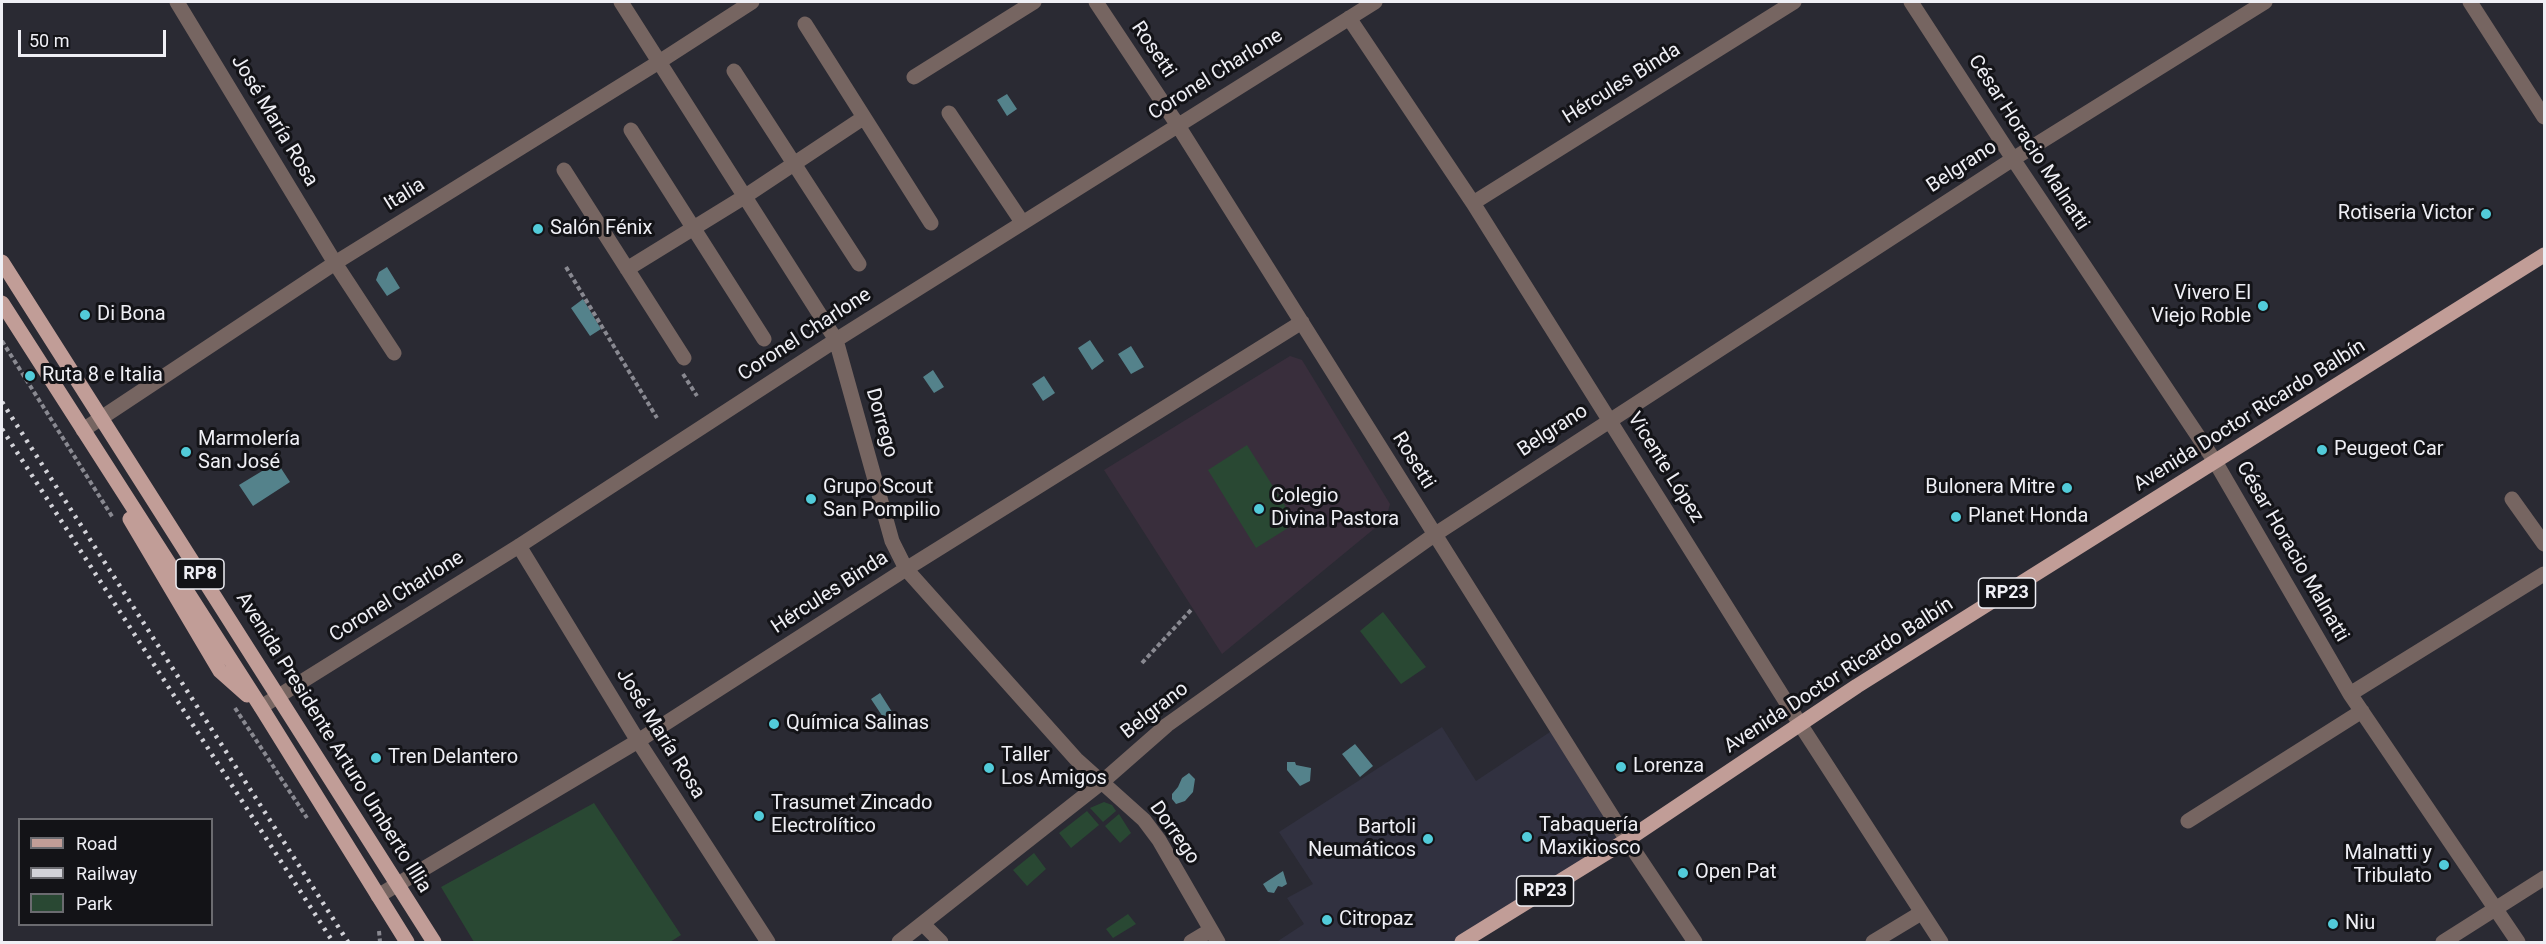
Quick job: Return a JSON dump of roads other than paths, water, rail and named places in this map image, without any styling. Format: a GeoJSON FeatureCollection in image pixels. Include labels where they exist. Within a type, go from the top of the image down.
{"type":"FeatureCollection","features":[{"type":"Feature","properties":{"kind":"main road","name":"Avenida Doctor Ricardo Balbín"},"geometry":{"type":"LineString","coordinates":[[1462,942],[1627,840],[1800,724],[2544,255]]}},
{"type":"Feature","properties":{"kind":"main road","name":"Avenida Presidente Arturo Umberto Illia"},"geometry":{"type":"LineString","coordinates":[[2,262],[434,942]]}},
{"type":"Feature","properties":{"kind":"main road","name":"RP8"},"geometry":{"type":"LineString","coordinates":[[2,303],[261,707],[407,942]]}},
{"type":"Feature","properties":{"kind":"street","name":"José María Rosa"},"geometry":{"type":"LineString","coordinates":[[177,2],[335,263],[394,353]]}},
{"type":"Feature","properties":{"kind":"street","name":"Dorrego"},"geometry":{"type":"LineString","coordinates":[[621,2],[836,340],[892,541],[906,569],[1076,759],[1144,820],[1159,840],[1215,936]]}},
{"type":"Feature","properties":{"kind":"street","name":"Italia"},"geometry":{"type":"LineString","coordinates":[[83,430],[335,263],[752,2]]}},
{"type":"Feature","properties":{"kind":"street"},"geometry":{"type":"LineString","coordinates":[[914,78],[1034,2]]}},
{"type":"Feature","properties":{"kind":"street","name":"Rosetti"},"geometry":{"type":"LineString","coordinates":[[1096,2],[1177,124],[1627,840],[1695,942]]}},
{"type":"Feature","properties":{"kind":"street","name":"Coronel Charlone"},"geometry":{"type":"LineString","coordinates":[[261,707],[519,546],[1022,222],[1374,2]]}},
{"type":"Feature","properties":{"kind":"street","name":"Hércules Binda"},"geometry":{"type":"LineString","coordinates":[[1473,202],[1794,2]]}},
{"type":"Feature","properties":{"kind":"street","name":"César Horacio Malnatti"},"geometry":{"type":"LineString","coordinates":[[1911,2],[2216,463],[2350,694],[2518,942]]}},
{"type":"Feature","properties":{"kind":"street","name":"Belgrano"},"geometry":{"type":"LineString","coordinates":[[899,942],[1102,782],[1167,725],[1434,535],[2013,159],[2265,2]]}},
{"type":"Feature","properties":{"kind":"street"},"geometry":{"type":"LineString","coordinates":[[2470,2],[2544,117]]}},
{"type":"Feature","properties":{"kind":"street","name":"Vicente López"},"geometry":{"type":"LineString","coordinates":[[1349,18],[1473,202],[1800,724],[1941,942]]}},
{"type":"Feature","properties":{"kind":"street"},"geometry":{"type":"LineString","coordinates":[[805,24],[931,223]]}},
{"type":"Feature","properties":{"kind":"street"},"geometry":{"type":"LineString","coordinates":[[734,71],[859,264]]}},
{"type":"Feature","properties":{"kind":"street"},"geometry":{"type":"LineString","coordinates":[[949,114],[1022,222]]}},
{"type":"Feature","properties":{"kind":"street"},"geometry":{"type":"LineString","coordinates":[[627,269],[693,230],[863,118]]}},
{"type":"Feature","properties":{"kind":"street"},"geometry":{"type":"LineString","coordinates":[[632,130],[693,230],[764,339]]}},
{"type":"Feature","properties":{"kind":"street"},"geometry":{"type":"LineString","coordinates":[[564,170],[684,358]]}},
{"type":"Feature","properties":{"kind":"street","name":"Hércules Binda"},"geometry":{"type":"LineString","coordinates":[[378,896],[399,886],[638,741],[906,569],[1302,322]]}},
{"type":"Feature","properties":{"kind":"street"},"geometry":{"type":"LineString","coordinates":[[2512,499],[2544,544]]}},
{"type":"Feature","properties":{"kind":"street","name":"José María Rosa"},"geometry":{"type":"LineString","coordinates":[[519,546],[638,741],[768,942]]}},
{"type":"Feature","properties":{"kind":"street"},"geometry":{"type":"LineString","coordinates":[[2350,694],[2544,574]]}},
{"type":"Feature","properties":{"kind":"street"},"geometry":{"type":"LineString","coordinates":[[2188,821],[2362,711]]}},
{"type":"Feature","properties":{"kind":"street"},"geometry":{"type":"LineString","coordinates":[[2443,942],[2544,878]]}},
{"type":"Feature","properties":{"kind":"street"},"geometry":{"type":"LineString","coordinates":[[1873,942],[1921,913]]}},
{"type":"Feature","properties":{"kind":"street"},"geometry":{"type":"LineString","coordinates":[[923,924],[941,942]]}},
{"type":"Feature","properties":{"kind":"street"},"geometry":{"type":"LineString","coordinates":[[1191,942],[1215,936]]}},
{"type":"Feature","properties":{"kind":"railway"},"geometry":{"type":"LineString","coordinates":[[2,402],[348,942]]}},
{"type":"Feature","properties":{"kind":"railway"},"geometry":{"type":"LineString","coordinates":[[2,429],[333,942]]}},
{"type":"Feature","properties":{"kind":"place","name":"Rotiseria Victor"},"geometry":{"type":"Point","coordinates":[2486,214]}},
{"type":"Feature","properties":{"kind":"place","name":"Salón Fénix"},"geometry":{"type":"Point","coordinates":[538,229]}},
{"type":"Feature","properties":{"kind":"place","name":"Vivero El Viejo Roble"},"geometry":{"type":"Point","coordinates":[2263,306]}},
{"type":"Feature","properties":{"kind":"place","name":"Di Bona"},"geometry":{"type":"Point","coordinates":[85,315]}},
{"type":"Feature","properties":{"kind":"place","name":"Ruta 8 e Italia"},"geometry":{"type":"Point","coordinates":[30,376]}},
{"type":"Feature","properties":{"kind":"place","name":"Peugeot Car"},"geometry":{"type":"Point","coordinates":[2322,450]}},
{"type":"Feature","properties":{"kind":"place","name":"Marmolería San José"},"geometry":{"type":"Point","coordinates":[186,452]}},
{"type":"Feature","properties":{"kind":"place","name":"Bulonera Mitre"},"geometry":{"type":"Point","coordinates":[2067,488]}},
{"type":"Feature","properties":{"kind":"place","name":"Grupo Scout San Pompilio"},"geometry":{"type":"Point","coordinates":[811,499]}},
{"type":"Feature","properties":{"kind":"place","name":"Colegio Divina Pastora"},"geometry":{"type":"Point","coordinates":[1259,509]}},
{"type":"Feature","properties":{"kind":"place","name":"Planet Honda"},"geometry":{"type":"Point","coordinates":[1956,517]}},
{"type":"Feature","properties":{"kind":"place","name":"Química Salinas"},"geometry":{"type":"Point","coordinates":[774,724]}},
{"type":"Feature","properties":{"kind":"place","name":"Tren Delantero"},"geometry":{"type":"Point","coordinates":[376,758]}},
{"type":"Feature","properties":{"kind":"place","name":"Lorenza"},"geometry":{"type":"Point","coordinates":[1621,767]}},
{"type":"Feature","properties":{"kind":"place","name":"Taller Los Amigos"},"geometry":{"type":"Point","coordinates":[989,768]}},
{"type":"Feature","properties":{"kind":"place","name":"Trasumet Zincado Electrolítico"},"geometry":{"type":"Point","coordinates":[759,816]}},
{"type":"Feature","properties":{"kind":"place","name":"Tabaquería Maxikiosco"},"geometry":{"type":"Point","coordinates":[1527,837]}},
{"type":"Feature","properties":{"kind":"place","name":"Bartoli Neumáticos"},"geometry":{"type":"Point","coordinates":[1428,839]}},
{"type":"Feature","properties":{"kind":"place","name":"Malnatti y Tribulato"},"geometry":{"type":"Point","coordinates":[2444,865]}},
{"type":"Feature","properties":{"kind":"place","name":"Open Pat"},"geometry":{"type":"Point","coordinates":[1683,873]}},
{"type":"Feature","properties":{"kind":"place","name":"Citropaz"},"geometry":{"type":"Point","coordinates":[1327,920]}},
{"type":"Feature","properties":{"kind":"place","name":"Niu"},"geometry":{"type":"Point","coordinates":[2333,924]}}]}
